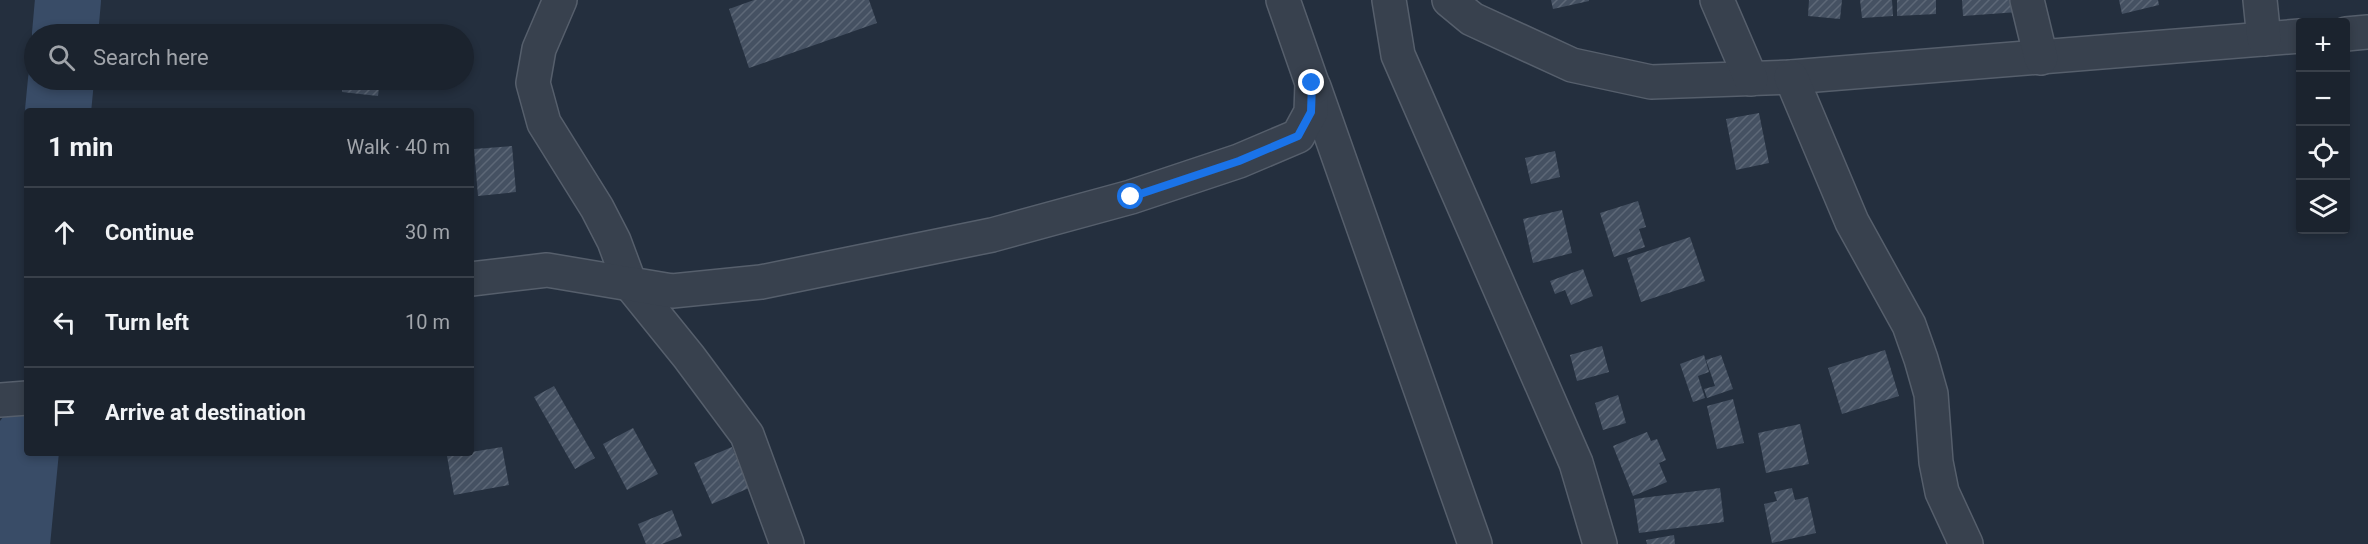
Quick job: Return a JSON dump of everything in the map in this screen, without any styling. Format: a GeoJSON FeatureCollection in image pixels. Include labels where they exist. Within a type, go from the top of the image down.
{"type":"FeatureCollection","features":[{"type":"Feature","properties":{"kind":"street"},"geometry":{"type":"LineString","coordinates":[[560,0],[539,49],[534,83],[544,123],[597,208],[614,241],[630,284],[689,357],[747,435],[787,544]]}},
{"type":"Feature","properties":{"kind":"street"},"geometry":{"type":"LineString","coordinates":[[1282,0],[1475,544]]}},
{"type":"Feature","properties":{"kind":"street"},"geometry":{"type":"LineString","coordinates":[[1389,0],[1398,55],[1576,463],[1600,544]]}},
{"type":"Feature","properties":{"kind":"street"},"geometry":{"type":"LineString","coordinates":[[1449,0],[1472,19],[1572,65],[1651,82],[1750,80],[2296,36]]}},
{"type":"Feature","properties":{"kind":"street"},"geometry":{"type":"LineString","coordinates":[[1718,0],[1750,80]]}},
{"type":"Feature","properties":{"kind":"street"},"geometry":{"type":"LineString","coordinates":[[2027,0],[2041,57]]}},
{"type":"Feature","properties":{"kind":"street"},"geometry":{"type":"LineString","coordinates":[[2260,0],[2264,39]]}},
{"type":"Feature","properties":{"kind":"street"},"geometry":{"type":"LineString","coordinates":[[2350,34],[2368,32]]}},
{"type":"Feature","properties":{"kind":"street"},"geometry":{"type":"LineString","coordinates":[[1791,77],[1852,222],[1909,325],[1931,394],[1936,462],[1942,492],[1966,544]]}},
{"type":"Feature","properties":{"kind":"street"},"geometry":{"type":"LineString","coordinates":[[474,279],[547,270],[672,291],[761,282],[992,235],[1131,197],[1239,161],[1298,136],[1311,112],[1312,83]]}},
{"type":"Feature","properties":{"kind":"street"},"geometry":{"type":"LineString","coordinates":[[0,400],[24,398]]}},
{"type":"Feature","properties":{"kind":"building"},"geometry":{"type":"Polygon","coordinates":[[[754,0],[869,0],[877,23],[749,68],[729,9],[754,0]]]}},
{"type":"Feature","properties":{"kind":"building"},"geometry":{"type":"Polygon","coordinates":[[[1551,0],[1589,0],[1589,1],[1553,9],[1551,0]]]}},
{"type":"Feature","properties":{"kind":"building"},"geometry":{"type":"Polygon","coordinates":[[[1809,0],[1842,0],[1840,19],[1808,16],[1809,0]]]}},
{"type":"Feature","properties":{"kind":"building"},"geometry":{"type":"Polygon","coordinates":[[[1860,0],[1892,0],[1893,16],[1862,18],[1860,0]]]}},
{"type":"Feature","properties":{"kind":"building"},"geometry":{"type":"Polygon","coordinates":[[[1897,0],[1936,0],[1936,14],[1897,16],[1897,0]]]}},
{"type":"Feature","properties":{"kind":"building"},"geometry":{"type":"Polygon","coordinates":[[[1962,0],[2017,0],[2018,12],[1963,16],[1962,0]]]}},
{"type":"Feature","properties":{"kind":"building"},"geometry":{"type":"Polygon","coordinates":[[[2119,0],[2158,0],[2159,5],[2122,14],[2119,0]]]}},
{"type":"Feature","properties":{"kind":"building"},"geometry":{"type":"Polygon","coordinates":[[[342,90],[379,90],[378,96],[342,92],[342,90]]]}},
{"type":"Feature","properties":{"kind":"building"},"geometry":{"type":"Polygon","coordinates":[[[1759,113],[1769,163],[1736,170],[1726,119],[1759,113]]]}},
{"type":"Feature","properties":{"kind":"building"},"geometry":{"type":"Polygon","coordinates":[[[512,146],[516,192],[478,196],[474,149],[512,146]]]}},
{"type":"Feature","properties":{"kind":"building"},"geometry":{"type":"Polygon","coordinates":[[[1555,151],[1560,177],[1531,184],[1525,158],[1555,151]]]}},
{"type":"Feature","properties":{"kind":"building"},"geometry":{"type":"Polygon","coordinates":[[[1638,201],[1646,227],[1639,229],[1645,247],[1614,257],[1600,213],[1638,201]]]}},
{"type":"Feature","properties":{"kind":"building"},"geometry":{"type":"Polygon","coordinates":[[[1562,210],[1572,253],[1533,263],[1523,219],[1562,210]]]}},
{"type":"Feature","properties":{"kind":"building"},"geometry":{"type":"Polygon","coordinates":[[[1690,237],[1705,281],[1641,302],[1627,258],[1690,237]]]}},
{"type":"Feature","properties":{"kind":"building"},"geometry":{"type":"Polygon","coordinates":[[[1583,269],[1593,296],[1571,305],[1565,290],[1555,294],[1550,281],[1583,269]]]}},
{"type":"Feature","properties":{"kind":"building"},"geometry":{"type":"Polygon","coordinates":[[[1602,346],[1609,372],[1577,381],[1570,355],[1602,346]]]}},
{"type":"Feature","properties":{"kind":"building"},"geometry":{"type":"Polygon","coordinates":[[[1885,350],[1899,396],[1842,414],[1828,368],[1885,350]]]}},
{"type":"Feature","properties":{"kind":"building"},"geometry":{"type":"Polygon","coordinates":[[[1704,355],[1709,372],[1698,376],[1705,398],[1693,402],[1680,364],[1704,355]]]}},
{"type":"Feature","properties":{"kind":"building"},"geometry":{"type":"Polygon","coordinates":[[[1721,355],[1733,389],[1707,398],[1704,389],[1715,386],[1706,360],[1721,355]]]}},
{"type":"Feature","properties":{"kind":"building"},"geometry":{"type":"Polygon","coordinates":[[[554,386],[595,458],[575,469],[534,397],[554,386]]]}},
{"type":"Feature","properties":{"kind":"building"},"geometry":{"type":"Polygon","coordinates":[[[1618,395],[1626,423],[1603,430],[1595,403],[1618,395]]]}},
{"type":"Feature","properties":{"kind":"building"},"geometry":{"type":"Polygon","coordinates":[[[1733,399],[1744,443],[1717,449],[1707,406],[1733,399]]]}},
{"type":"Feature","properties":{"kind":"building"},"geometry":{"type":"Polygon","coordinates":[[[1800,424],[1809,464],[1766,473],[1758,433],[1800,424]]]}},
{"type":"Feature","properties":{"kind":"building"},"geometry":{"type":"Polygon","coordinates":[[[633,428],[658,474],[627,490],[603,444],[633,428]]]}},
{"type":"Feature","properties":{"kind":"building"},"geometry":{"type":"Polygon","coordinates":[[[1647,432],[1651,441],[1657,439],[1666,460],[1659,463],[1667,482],[1633,496],[1613,446],[1647,432]]]}},
{"type":"Feature","properties":{"kind":"building"},"geometry":{"type":"Polygon","coordinates":[[[502,447],[509,485],[454,495],[447,456],[474,456],[474,452],[502,447]]]}},
{"type":"Feature","properties":{"kind":"building"},"geometry":{"type":"Polygon","coordinates":[[[732,447],[749,488],[712,504],[694,463],[732,447]]]}},
{"type":"Feature","properties":{"kind":"building"},"geometry":{"type":"Polygon","coordinates":[[[1720,488],[1724,522],[1639,533],[1634,499],[1720,488]]]}},
{"type":"Feature","properties":{"kind":"building"},"geometry":{"type":"Polygon","coordinates":[[[1792,488],[1795,500],[1808,497],[1816,533],[1772,543],[1764,504],[1777,501],[1774,492],[1792,488]]]}},
{"type":"Feature","properties":{"kind":"building"},"geometry":{"type":"Polygon","coordinates":[[[672,510],[682,536],[662,544],[646,544],[638,524],[672,510]]]}},
{"type":"Feature","properties":{"kind":"building"},"geometry":{"type":"Polygon","coordinates":[[[1674,535],[1675,544],[1647,544],[1646,540],[1674,535]]]}},
{"type":"Feature","properties":{"kind":"waterway"},"geometry":{"type":"LineString","coordinates":[[66,24],[68,0]]}},
{"type":"Feature","properties":{"kind":"waterway"},"geometry":{"type":"LineString","coordinates":[[58,108],[60,90]]}},
{"type":"Feature","properties":{"kind":"waterway"},"geometry":{"type":"LineString","coordinates":[[17,544],[25,456]]}},
{"type":"Feature","properties":{"kind":"route"},"geometry":{"type":"LineString","coordinates":[[1131,197],[1239,161],[1298,136],[1311,112],[1312,83]]}}]}
